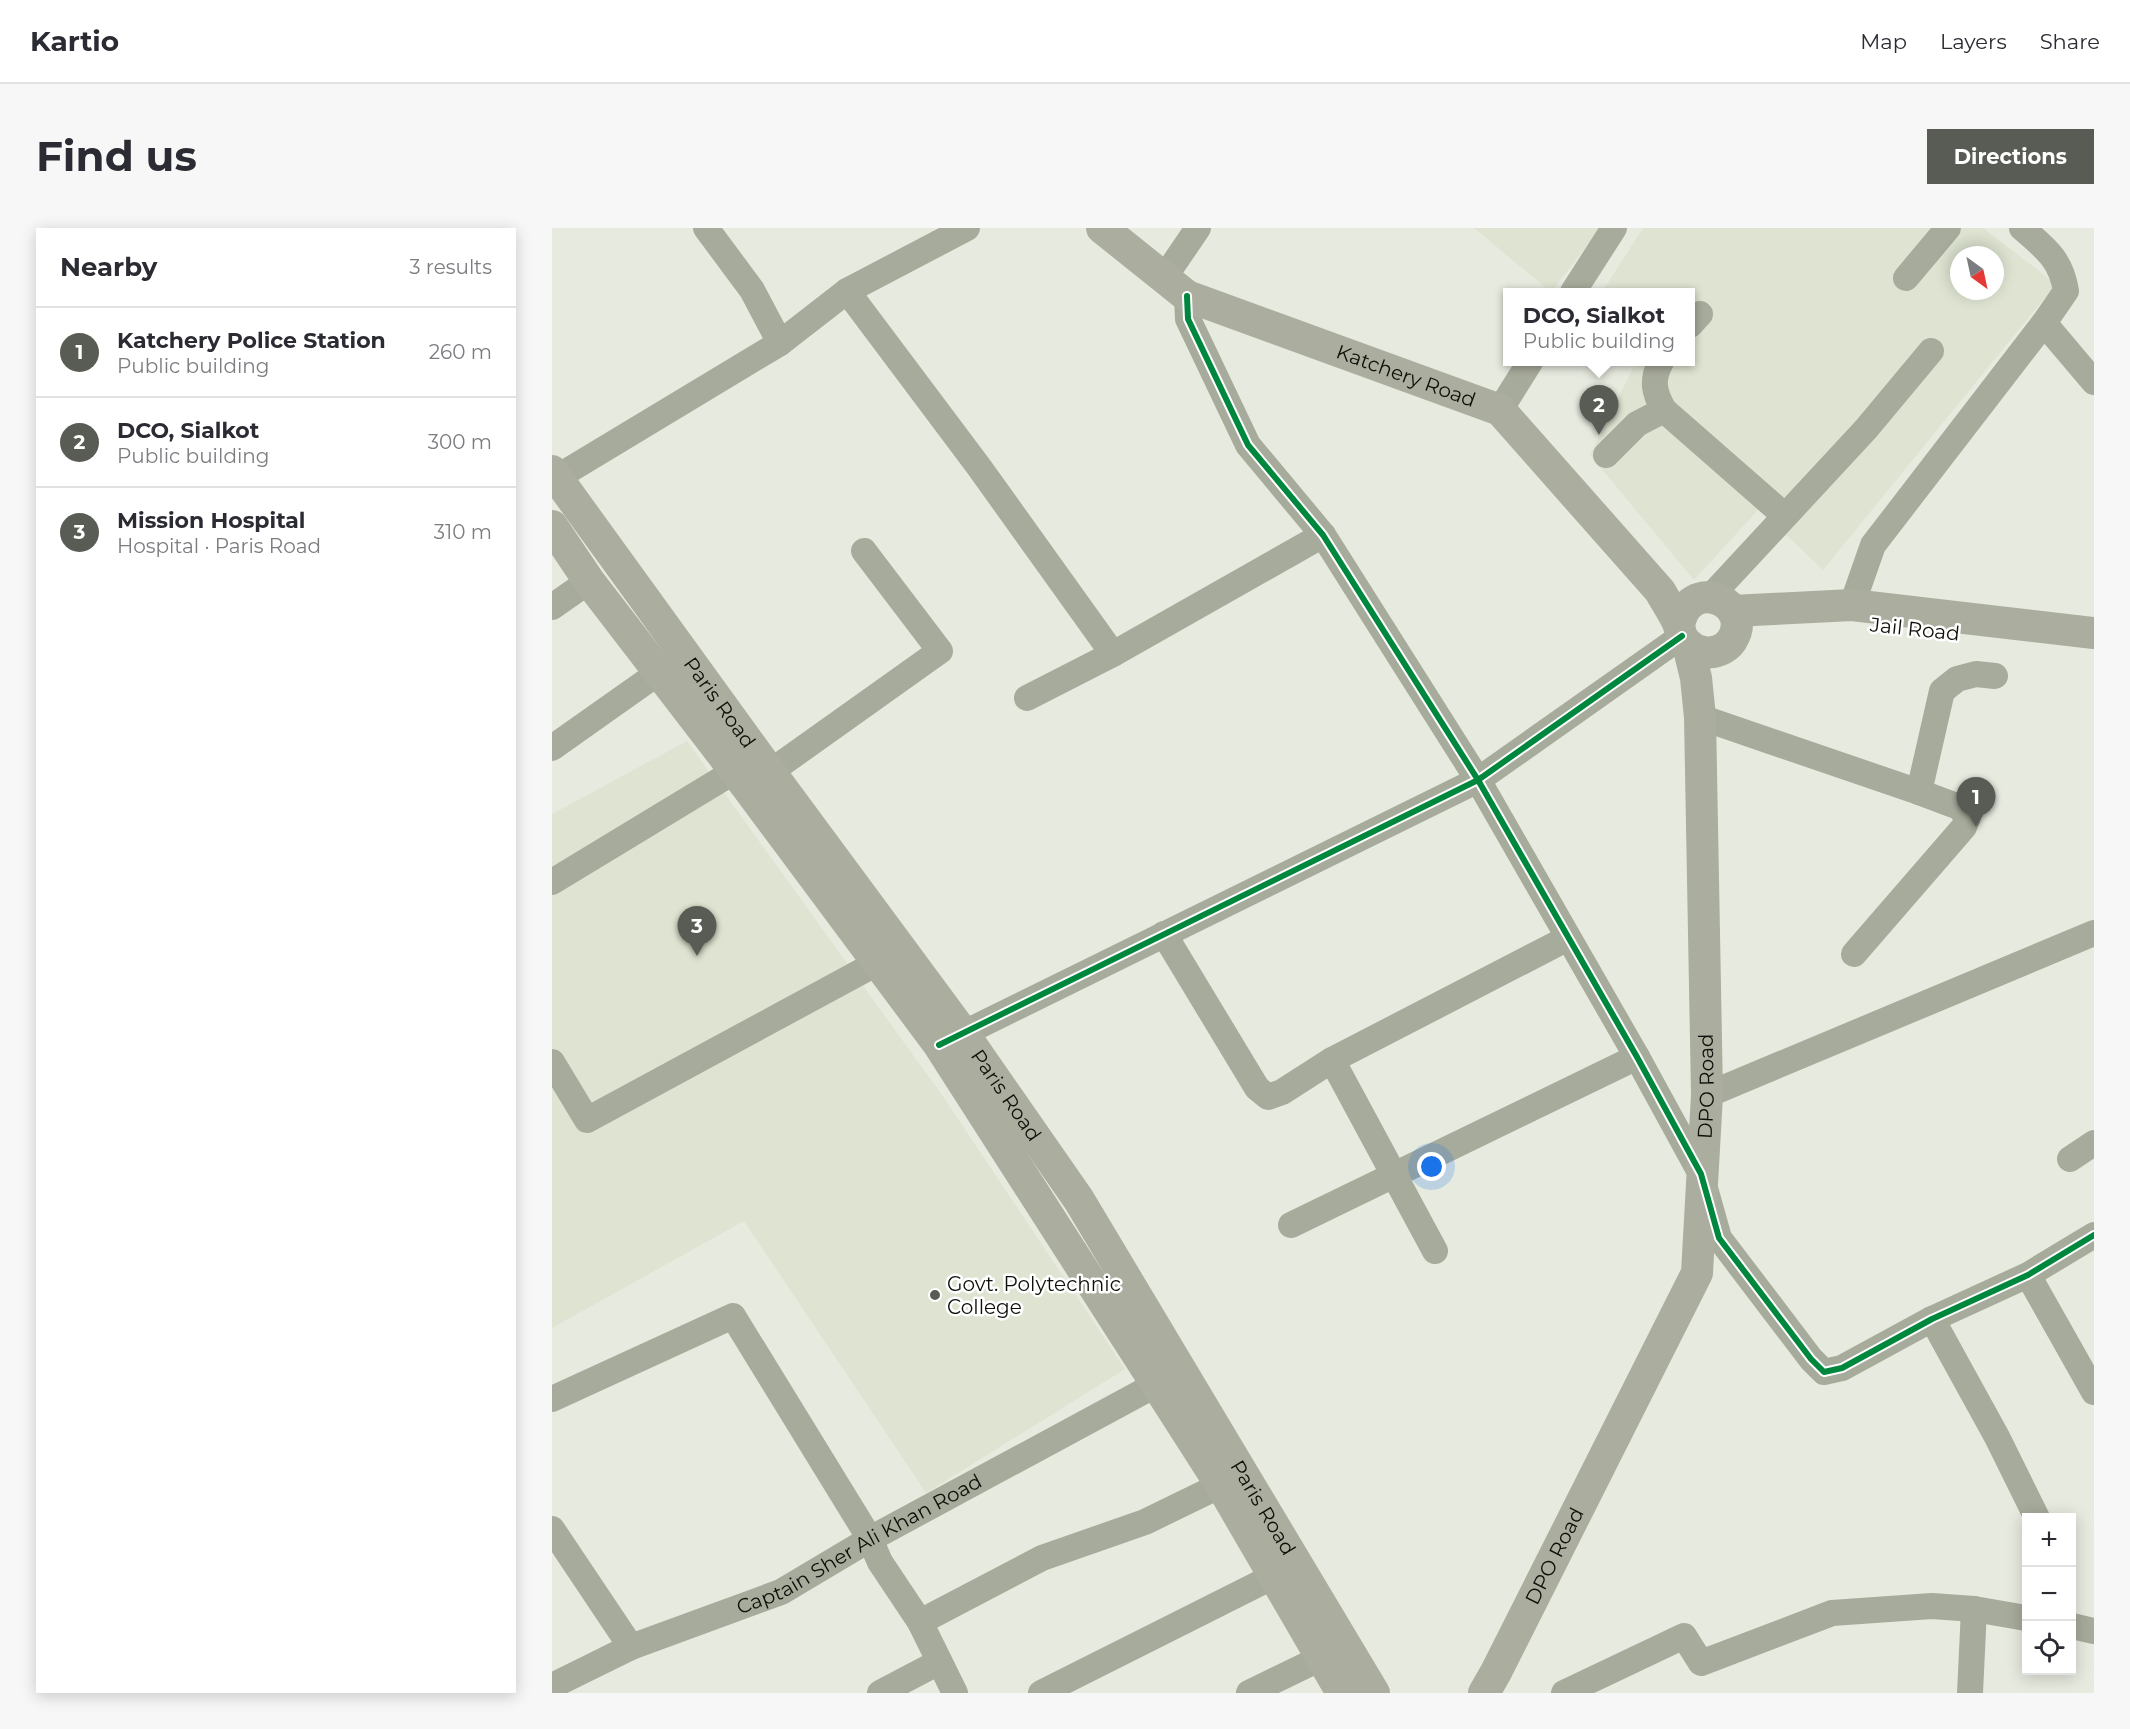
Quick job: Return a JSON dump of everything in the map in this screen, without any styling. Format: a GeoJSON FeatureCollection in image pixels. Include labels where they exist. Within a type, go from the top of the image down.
{"type":"FeatureCollection","features":[{"type":"Feature","properties":{"kind":"main road","name":"Katchery Road"},"geometry":{"type":"LineString","coordinates":[[1102,228],[1176,287],[1500,410],[1699,622]]}},
{"type":"Feature","properties":{"kind":"main road","name":"Paris Road"},"geometry":{"type":"LineString","coordinates":[[554,475],[770,772],[951,1039],[1079,1200],[1374,1693]]}},
{"type":"Feature","properties":{"kind":"main road","name":"Paris Road"},"geometry":{"type":"LineString","coordinates":[[552,526],[589,581],[735,771],[877,963],[951,1039],[1051,1216],[1221,1485],[1342,1693]]}},
{"type":"Feature","properties":{"kind":"main road","name":"Jail Road"},"geometry":{"type":"LineString","coordinates":[[1699,622],[1807,606],[1852,605],[2094,633]]}},
{"type":"Feature","properties":{"kind":"main road","name":"Jail Road"},"geometry":{"type":"LineString","coordinates":[[1699,622],[1806,620],[1930,630],[2094,650]]}},
{"type":"Feature","properties":{"kind":"main road","name":"DPO Road"},"geometry":{"type":"LineString","coordinates":[[1491,1690],[1697,1273],[1707,1095],[1700,717],[1696,678],[1699,622]]}},
{"type":"Feature","properties":{"kind":"main road"},"geometry":{"type":"LineString","coordinates":[[1051,1216],[1079,1200]]}},
{"type":"Feature","properties":{"kind":"street"},"geometry":{"type":"LineString","coordinates":[[706,228],[752,290],[780,343]]}},
{"type":"Feature","properties":{"kind":"street"},"geometry":{"type":"LineString","coordinates":[[554,475],[780,343],[847,291],[967,228]]}},
{"type":"Feature","properties":{"kind":"street"},"geometry":{"type":"LineString","coordinates":[[1198,228],[1176,287],[1188,319],[1248,446],[1323,534],[1479,780],[1701,1174],[1719,1238],[1811,1359],[1824,1372],[1842,1368],[1932,1319],[2028,1275],[2094,1235]]}},
{"type":"Feature","properties":{"kind":"street"},"geometry":{"type":"LineString","coordinates":[[1906,278],[1948,228]]}},
{"type":"Feature","properties":{"kind":"street"},"geometry":{"type":"LineString","coordinates":[[1852,605],[1873,544],[2044,323],[2066,291],[2063,273],[2049,252],[2022,228]]}},
{"type":"Feature","properties":{"kind":"street"},"geometry":{"type":"LineString","coordinates":[[1575,288],[1605,232]]}},
{"type":"Feature","properties":{"kind":"street"},"geometry":{"type":"LineString","coordinates":[[847,291],[979,467],[1113,654]]}},
{"type":"Feature","properties":{"kind":"street"},"geometry":{"type":"LineString","coordinates":[[2044,323],[2094,382]]}},
{"type":"Feature","properties":{"kind":"street"},"geometry":{"type":"LineString","coordinates":[[951,1039],[1479,780],[1699,622],[1785,516],[1866,429],[1931,351]]}},
{"type":"Feature","properties":{"kind":"street"},"geometry":{"type":"LineString","coordinates":[[1500,410],[1528,366]]}},
{"type":"Feature","properties":{"kind":"street"},"geometry":{"type":"LineString","coordinates":[[1660,366],[1655,381],[1656,396],[1664,410],[1785,516]]}},
{"type":"Feature","properties":{"kind":"street"},"geometry":{"type":"LineString","coordinates":[[1606,454],[1637,424],[1664,410]]}},
{"type":"Feature","properties":{"kind":"street"},"geometry":{"type":"LineString","coordinates":[[1027,698],[1113,654],[1323,534]]}},
{"type":"Feature","properties":{"kind":"street"},"geometry":{"type":"LineString","coordinates":[[770,772],[940,651],[864,551]]}},
{"type":"Feature","properties":{"kind":"street"},"geometry":{"type":"LineString","coordinates":[[552,607],[589,581]]}},
{"type":"Feature","properties":{"kind":"street"},"geometry":{"type":"LineString","coordinates":[[552,748],[658,673]]}},
{"type":"Feature","properties":{"kind":"street"},"geometry":{"type":"LineString","coordinates":[[1919,792],[1942,691],[1957,679],[1976,674],[1995,676]]}},
{"type":"Feature","properties":{"kind":"street"},"geometry":{"type":"LineString","coordinates":[[1700,717],[1919,792],[1959,807],[1968,817],[1964,827],[1854,954]]}},
{"type":"Feature","properties":{"kind":"street"},"geometry":{"type":"LineString","coordinates":[[552,882],[735,771]]}},
{"type":"Feature","properties":{"kind":"street"},"geometry":{"type":"LineString","coordinates":[[1164,934],[1262,1093],[1268,1097],[1282,1092],[1332,1060],[1568,938]]}},
{"type":"Feature","properties":{"kind":"street"},"geometry":{"type":"LineString","coordinates":[[1707,1095],[2092,937]]}},
{"type":"Feature","properties":{"kind":"street"},"geometry":{"type":"LineString","coordinates":[[552,1062],[587,1120],[877,963]]}},
{"type":"Feature","properties":{"kind":"street"},"geometry":{"type":"LineString","coordinates":[[1291,1225],[1637,1057]]}},
{"type":"Feature","properties":{"kind":"street"},"geometry":{"type":"LineString","coordinates":[[1332,1060],[1435,1251]]}},
{"type":"Feature","properties":{"kind":"street"},"geometry":{"type":"LineString","coordinates":[[2070,1159],[2094,1143]]}},
{"type":"Feature","properties":{"kind":"street"},"geometry":{"type":"LineString","coordinates":[[2028,1275],[2094,1392]]}},
{"type":"Feature","properties":{"kind":"street"},"geometry":{"type":"LineString","coordinates":[[552,1399],[733,1316],[870,1539],[880,1562],[920,1622],[956,1693]]}},
{"type":"Feature","properties":{"kind":"street"},"geometry":{"type":"LineString","coordinates":[[1932,1319],[1997,1437],[2035,1513]]}},
{"type":"Feature","properties":{"kind":"street","name":"Captain Sher Ali Khan Road"},"geometry":{"type":"LineString","coordinates":[[565,1686],[631,1647],[781,1592],[870,1539],[1157,1384]]}},
{"type":"Feature","properties":{"kind":"street"},"geometry":{"type":"LineString","coordinates":[[920,1622],[1042,1558],[1145,1522],[1221,1485]]}},
{"type":"Feature","properties":{"kind":"street"},"geometry":{"type":"LineString","coordinates":[[552,1529],[631,1647]]}},
{"type":"Feature","properties":{"kind":"street"},"geometry":{"type":"LineString","coordinates":[[1041,1693],[1274,1576]]}},
{"type":"Feature","properties":{"kind":"street"},"geometry":{"type":"LineString","coordinates":[[1564,1693],[1684,1636],[1701,1663],[1832,1612],[1932,1606],[1974,1609],[2022,1617]]}},
{"type":"Feature","properties":{"kind":"street"},"geometry":{"type":"LineString","coordinates":[[1970,1693],[1974,1609]]}},
{"type":"Feature","properties":{"kind":"street"},"geometry":{"type":"LineString","coordinates":[[2076,1627],[2094,1631]]}},
{"type":"Feature","properties":{"kind":"street"},"geometry":{"type":"LineString","coordinates":[[1249,1693],[1322,1658]]}},
{"type":"Feature","properties":{"kind":"street"},"geometry":{"type":"LineString","coordinates":[[880,1693],[939,1662]]}},
{"type":"Feature","properties":{"kind":"shaded area"},"geometry":{"type":"Polygon","coordinates":[[[1474,228],[1601,228],[1554,288],[1546,288],[1474,228]]]}},
{"type":"Feature","properties":{"kind":"shaded area"},"geometry":{"type":"Polygon","coordinates":[[[1643,228],[1983,228],[2056,284],[1823,570],[1759,509],[1694,580],[1590,455],[1634,366],[1695,366],[1695,288],[1605,288],[1643,228]]]}},
{"type":"Feature","properties":{"kind":"shaded area"},"geometry":{"type":"Polygon","coordinates":[[[687,741],[944,1098],[1125,1369],[926,1493],[744,1221],[552,1328],[552,814],[687,741]]]}},
{"type":"Feature","properties":{"kind":"cycle path"},"geometry":{"type":"LineString","coordinates":[[1187,296],[1188,319],[1248,445],[1323,535],[1478,780],[1637,1057],[1701,1174],[1719,1238],[1811,1359],[1824,1372],[1842,1368],[1932,1319],[2028,1275],[2094,1235]]}},
{"type":"Feature","properties":{"kind":"cycle path"},"geometry":{"type":"LineString","coordinates":[[939,1045],[1478,780],[1682,636]]}},
{"type":"Feature","properties":{"kind":"place","name":"DCO, Sialkot"},"geometry":{"type":"Point","coordinates":[1599,435]}},
{"type":"Feature","properties":{"kind":"place","name":"Katchery Police Station"},"geometry":{"type":"Point","coordinates":[1976,827]}},
{"type":"Feature","properties":{"kind":"place","name":"Mission Hospital"},"geometry":{"type":"Point","coordinates":[697,956]}},
{"type":"Feature","properties":{"kind":"place","name":"Govt. Polytechnic College"},"geometry":{"type":"Point","coordinates":[935,1295]}}]}
